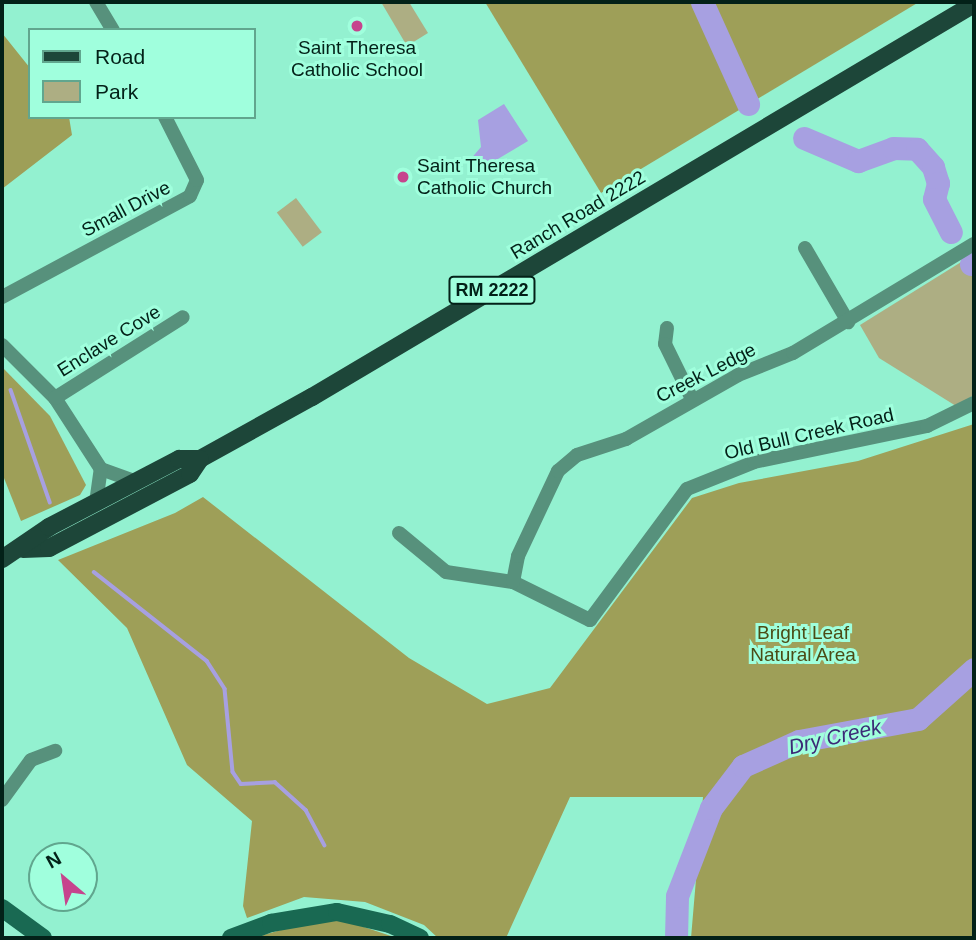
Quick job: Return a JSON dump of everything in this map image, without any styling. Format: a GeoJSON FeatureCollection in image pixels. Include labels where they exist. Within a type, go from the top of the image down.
{"type":"FeatureCollection","features":[{"type":"Feature","properties":{"kind":"main road","name":"Ranch Road 2222"},"geometry":{"type":"LineString","coordinates":[[2,559],[23,549],[49,527],[179,459],[200,458],[312,397],[974,5]]}},
{"type":"Feature","properties":{"kind":"main road","name":"Ranch Road 2222"},"geometry":{"type":"LineString","coordinates":[[23,549],[49,548],[190,474],[200,458]]}},
{"type":"Feature","properties":{"kind":"street"},"geometry":{"type":"LineString","coordinates":[[96,2],[112,28]]}},
{"type":"Feature","properties":{"kind":"street","name":"Small Drive"},"geometry":{"type":"LineString","coordinates":[[2,297],[190,196],[197,180],[166,119]]}},
{"type":"Feature","properties":{"kind":"street","name":"Creek Ledge"},"geometry":{"type":"LineString","coordinates":[[513,582],[518,556],[558,471],[577,455],[626,439],[692,399],[793,353],[974,244]]}},
{"type":"Feature","properties":{"kind":"street"},"geometry":{"type":"LineString","coordinates":[[805,248],[848,322]]}},
{"type":"Feature","properties":{"kind":"street","name":"Enclave Cove"},"geometry":{"type":"LineString","coordinates":[[55,398],[183,317]]}},
{"type":"Feature","properties":{"kind":"street"},"geometry":{"type":"LineString","coordinates":[[667,328],[665,344],[692,399]]}},
{"type":"Feature","properties":{"kind":"street"},"geometry":{"type":"LineString","coordinates":[[2,345],[55,398],[101,469],[136,482]]}},
{"type":"Feature","properties":{"kind":"street","name":"Old Bull Creek Road"},"geometry":{"type":"LineString","coordinates":[[513,582],[590,620],[687,489],[754,462],[927,426],[974,403]]}},
{"type":"Feature","properties":{"kind":"street"},"geometry":{"type":"LineString","coordinates":[[96,503],[101,469]]}},
{"type":"Feature","properties":{"kind":"street"},"geometry":{"type":"LineString","coordinates":[[398,533],[446,572],[513,582]]}},
{"type":"Feature","properties":{"kind":"street"},"geometry":{"type":"LineString","coordinates":[[2,800],[31,760],[55,751]]}},
{"type":"Feature","properties":{"kind":"street"},"geometry":{"type":"LineString","coordinates":[[2,908],[43,938]]}},
{"type":"Feature","properties":{"kind":"street"},"geometry":{"type":"LineString","coordinates":[[231,938],[271,923],[337,912],[368,917],[420,938]]}},
{"type":"Feature","properties":{"kind":"green space"},"geometry":{"type":"Polygon","coordinates":[[[381,2],[409,2],[428,33],[407,46],[381,2]]]}},
{"type":"Feature","properties":{"kind":"green space"},"geometry":{"type":"Polygon","coordinates":[[[485,2],[919,2],[601,193],[485,2]]]}},
{"type":"Feature","properties":{"kind":"green space"},"geometry":{"type":"Polygon","coordinates":[[[2,33],[28,66],[28,119],[69,119],[72,135],[2,189],[2,33]]]}},
{"type":"Feature","properties":{"kind":"green space"},"geometry":{"type":"Polygon","coordinates":[[[296,198],[322,232],[303,247],[277,212],[296,198]]]}},
{"type":"Feature","properties":{"kind":"green space"},"geometry":{"type":"Polygon","coordinates":[[[974,254],[974,395],[956,406],[879,358],[860,325],[974,254]]]}},
{"type":"Feature","properties":{"kind":"green space"},"geometry":{"type":"Polygon","coordinates":[[[2,367],[50,416],[86,485],[80,495],[21,521],[2,473],[2,367]]]}},
{"type":"Feature","properties":{"kind":"green space","name":"Bright Leaf Natural Area"},"geometry":{"type":"Polygon","coordinates":[[[974,424],[974,938],[691,938],[703,797],[570,797],[506,938],[438,938],[424,925],[365,902],[304,897],[247,918],[243,906],[252,821],[187,765],[127,628],[58,560],[175,513],[203,497],[409,658],[487,704],[550,688],[692,498],[739,483],[858,461],[974,424]]]}},
{"type":"Feature","properties":{"kind":"green space"},"geometry":{"type":"Polygon","coordinates":[[[343,920],[397,938],[253,938],[298,925],[343,920]]]}},
{"type":"Feature","properties":{"kind":"shaded area"},"geometry":{"type":"Polygon","coordinates":[[[504,104],[528,141],[476,172],[469,161],[481,147],[478,120],[504,104]]]}},
{"type":"Feature","properties":{"kind":"waterway"},"geometry":{"type":"LineString","coordinates":[[702,2],[748,104]]}},
{"type":"Feature","properties":{"kind":"waterway"},"geometry":{"type":"LineString","coordinates":[[804,138],[858,161],[893,148],[917,149],[933,167],[938,183],[934,199],[951,232]]}},
{"type":"Feature","properties":{"kind":"waterway"},"geometry":{"type":"LineString","coordinates":[[11,390],[50,502]]}},
{"type":"Feature","properties":{"kind":"waterway"},"geometry":{"type":"LineString","coordinates":[[94,572],[207,661],[225,689],[233,772],[241,784],[275,782],[306,810],[325,845]]}},
{"type":"Feature","properties":{"kind":"waterway","name":"Dry Creek"},"geometry":{"type":"LineString","coordinates":[[676,938],[677,896],[711,808],[743,766],[799,741],[918,719],[974,669]]}},
{"type":"Feature","properties":{"kind":"place","name":"Saint Theresa Catholic School"},"geometry":{"type":"Point","coordinates":[357,26]}},
{"type":"Feature","properties":{"kind":"place","name":"Saint Theresa Catholic Church"},"geometry":{"type":"Point","coordinates":[403,177]}}]}
